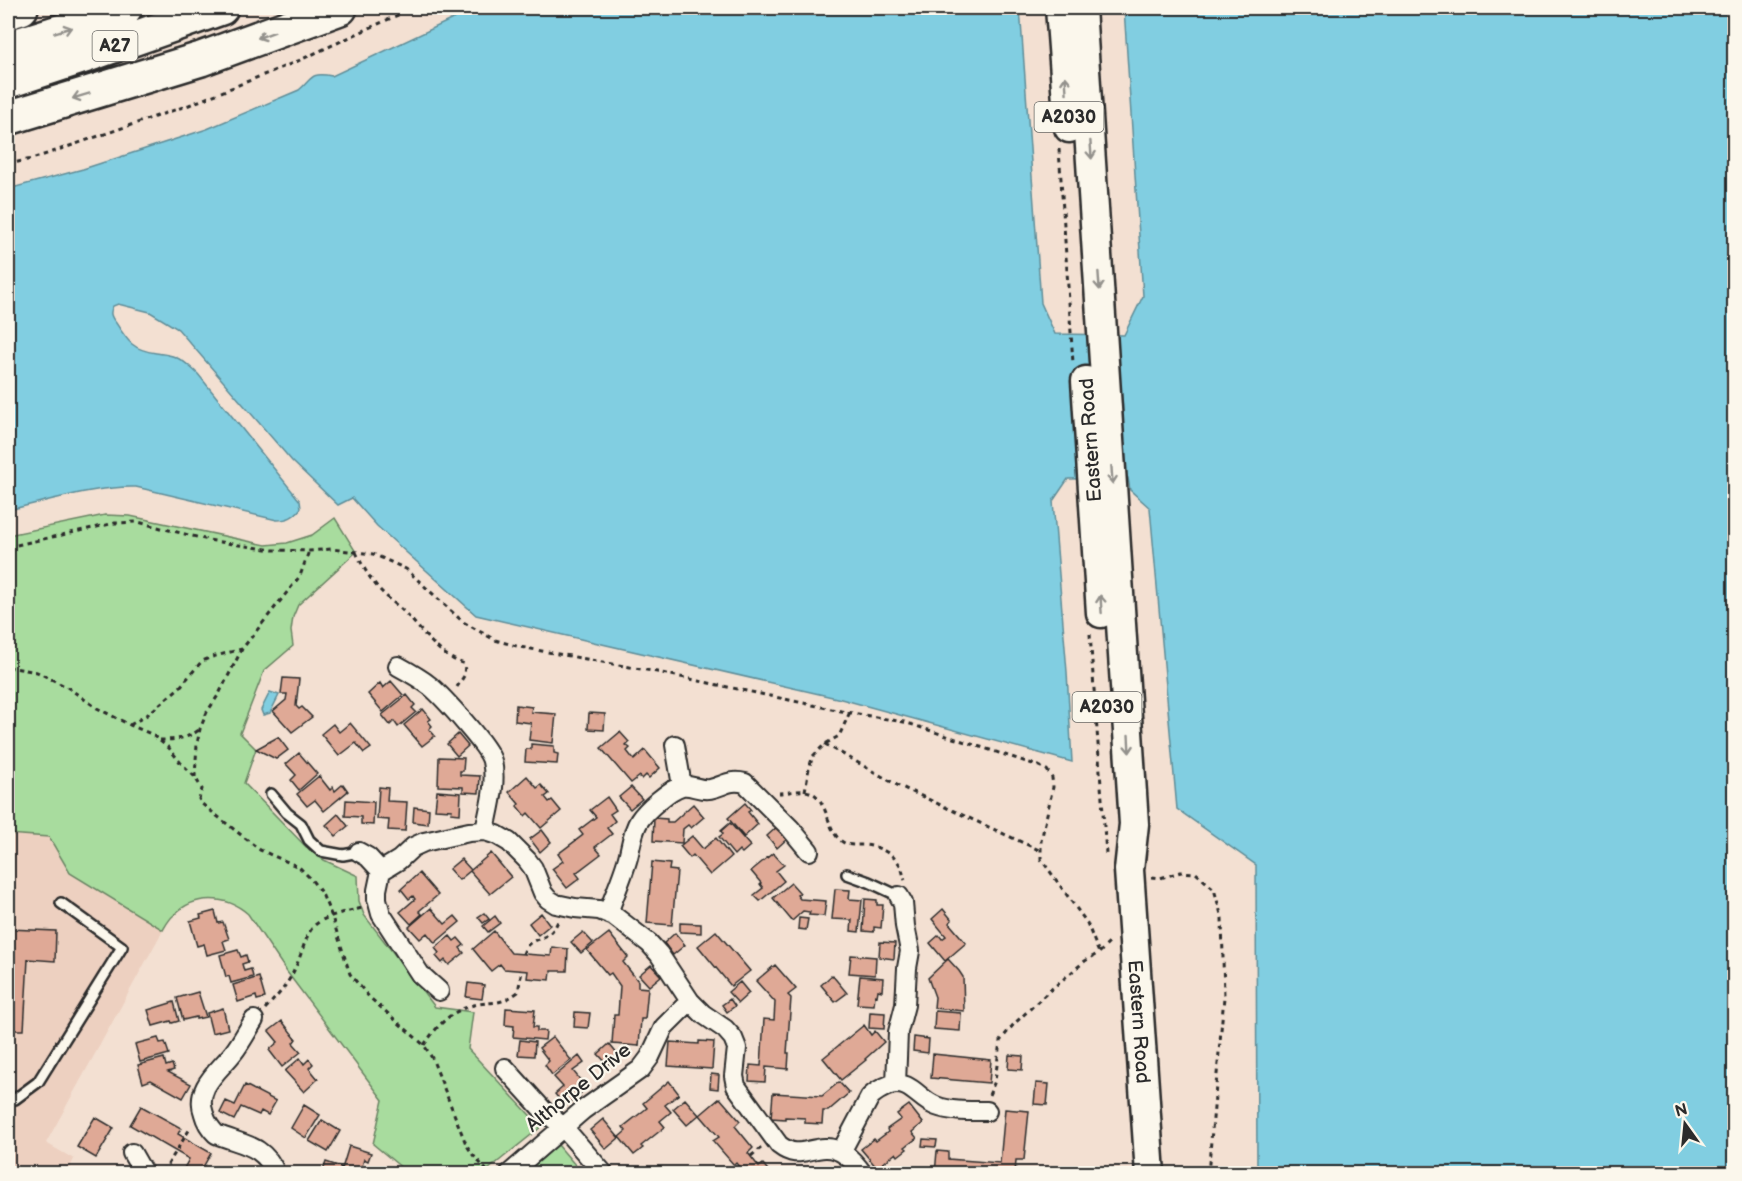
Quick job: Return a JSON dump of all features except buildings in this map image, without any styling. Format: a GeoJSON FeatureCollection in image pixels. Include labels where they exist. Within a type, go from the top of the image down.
{"type":"FeatureCollection","features":[{"type":"Feature","properties":{"kind":"highway"},"geometry":{"type":"LineString","coordinates":[[8,12],[21,8]]}},
{"type":"Feature","properties":{"kind":"highway","name":"A27"},"geometry":{"type":"LineString","coordinates":[[8,48],[78,26],[125,8]]}},
{"type":"Feature","properties":{"kind":"highway","name":"A27"},"geometry":{"type":"LineString","coordinates":[[8,81],[221,8]]}},
{"type":"Feature","properties":{"kind":"highway"},"geometry":{"type":"LineString","coordinates":[[8,118],[201,59],[340,8]]}},
{"type":"Feature","properties":{"kind":"main road","name":"Eastern Road"},"geometry":{"type":"LineString","coordinates":[[1060,8],[1086,225]]}},
{"type":"Feature","properties":{"kind":"main road","name":"Eastern Road"},"geometry":{"type":"LineString","coordinates":[[1081,8],[1086,225],[1106,540],[1115,826],[1139,874],[1150,1173]]}},
{"type":"Feature","properties":{"kind":"street"},"geometry":{"type":"LineString","coordinates":[[398,666],[432,688],[480,741],[491,757],[492,796],[485,831]]}},
{"type":"Feature","properties":{"kind":"street"},"geometry":{"type":"LineString","coordinates":[[675,745],[682,786]]}},
{"type":"Feature","properties":{"kind":"street"},"geometry":{"type":"LineString","coordinates":[[608,913],[639,821],[656,803],[682,786],[702,790],[728,782],[745,783],[809,850]]}},
{"type":"Feature","properties":{"kind":"street"},"geometry":{"type":"LineString","coordinates":[[439,992],[420,974],[381,914],[377,890],[381,871],[399,860],[413,846],[452,835],[485,831],[497,835],[518,850],[533,868],[543,893],[548,899],[564,906],[608,913],[654,949],[667,964],[690,1001],[733,1038],[737,1048],[734,1076],[736,1086],[779,1145],[793,1152],[827,1148],[841,1152],[851,1159],[863,1173]]}},
{"type":"Feature","properties":{"kind":"street"},"geometry":{"type":"LineString","coordinates":[[359,852],[368,857],[381,871]]}},
{"type":"Feature","properties":{"kind":"street"},"geometry":{"type":"LineString","coordinates":[[896,1084],[898,1032],[904,1005],[910,951],[903,903],[899,896]]}},
{"type":"Feature","properties":{"kind":"street","name":"Althorpe Drive"},"geometry":{"type":"LineString","coordinates":[[509,1173],[593,1102],[641,1069],[650,1057],[663,1027],[690,1001]]}},
{"type":"Feature","properties":{"kind":"street"},"geometry":{"type":"LineString","coordinates":[[254,1020],[234,1052],[214,1073],[206,1086],[201,1106],[211,1129],[216,1134],[263,1153],[276,1173]]}},
{"type":"Feature","properties":{"kind":"street"},"geometry":{"type":"LineString","coordinates":[[505,1068],[604,1173]]}},
{"type":"Feature","properties":{"kind":"street"},"geometry":{"type":"LineString","coordinates":[[841,1152],[870,1097],[877,1091],[896,1084],[904,1084],[912,1088],[925,1100],[939,1107],[966,1112],[987,1111]]}},
{"type":"Feature","properties":{"kind":"street"},"geometry":{"type":"LineString","coordinates":[[132,1153],[144,1173]]}},
{"type":"Feature","properties":{"kind":"lane"},"geometry":{"type":"LineString","coordinates":[[271,794],[301,824],[309,840],[321,851],[343,855],[359,852]]}},
{"type":"Feature","properties":{"kind":"lane"},"geometry":{"type":"LineString","coordinates":[[847,874],[899,896]]}},
{"type":"Feature","properties":{"kind":"lane"},"geometry":{"type":"LineString","coordinates":[[8,1098],[15,1099],[38,1082],[122,947],[62,903]]}},
{"type":"Feature","properties":{"kind":"path"},"geometry":{"type":"LineString","coordinates":[[8,164],[32,159],[189,105],[298,61],[413,8]]}},
{"type":"Feature","properties":{"kind":"path"},"geometry":{"type":"LineString","coordinates":[[8,547],[115,522],[138,522],[207,540],[273,550],[332,549],[373,554],[406,569],[463,622],[495,640],[520,647],[904,722],[1040,766],[1047,770],[1052,778],[1053,787],[1041,841],[1041,858],[1087,923],[1099,953]]}},
{"type":"Feature","properties":{"kind":"path"},"geometry":{"type":"LineString","coordinates":[[195,777],[197,744],[207,712],[242,649],[300,576],[309,551]]}},
{"type":"Feature","properties":{"kind":"path"},"geometry":{"type":"LineString","coordinates":[[356,552],[365,570],[381,591],[442,651],[456,662],[465,664],[464,676],[446,703]]}},
{"type":"Feature","properties":{"kind":"path"},"geometry":{"type":"LineString","coordinates":[[1090,632],[1100,783]]}},
{"type":"Feature","properties":{"kind":"path"},"geometry":{"type":"LineString","coordinates":[[130,725],[147,716],[180,687],[202,661],[242,649]]}},
{"type":"Feature","properties":{"kind":"path"},"geometry":{"type":"LineString","coordinates":[[8,667],[37,672],[67,687],[98,708],[151,734],[169,748],[195,777],[202,789],[199,799],[202,804],[260,850],[299,867],[311,879],[322,894],[332,917],[350,974],[369,997],[424,1045],[432,1058],[466,1144],[490,1173]]}},
{"type":"Feature","properties":{"kind":"path"},"geometry":{"type":"LineString","coordinates":[[805,790],[808,768],[813,756],[825,744],[838,736],[850,712]]}},
{"type":"Feature","properties":{"kind":"path"},"geometry":{"type":"LineString","coordinates":[[159,740],[192,736],[200,729]]}},
{"type":"Feature","properties":{"kind":"path"},"geometry":{"type":"LineString","coordinates":[[825,744],[897,785],[1041,851]]}},
{"type":"Feature","properties":{"kind":"path"},"geometry":{"type":"LineString","coordinates":[[757,794],[805,790],[814,794],[819,799],[837,838],[845,844],[876,847],[886,852],[901,867],[906,885],[899,896]]}},
{"type":"Feature","properties":{"kind":"path"},"geometry":{"type":"LineString","coordinates":[[1139,874],[1160,878],[1181,872],[1196,873],[1214,889],[1222,918],[1224,997],[1208,1173]]}},
{"type":"Feature","properties":{"kind":"path"},"geometry":{"type":"LineString","coordinates":[[254,1020],[284,989],[297,965],[310,931],[316,924],[341,913],[378,905]]}},
{"type":"Feature","properties":{"kind":"path"},"geometry":{"type":"LineString","coordinates":[[523,954],[526,945],[533,940],[545,938],[555,929],[564,906]]}},
{"type":"Feature","properties":{"kind":"path"},"geometry":{"type":"LineString","coordinates":[[987,1111],[990,1092],[995,1081],[1000,1041],[1014,1024],[1048,992],[1085,961],[1099,953],[1112,939]]}},
{"type":"Feature","properties":{"kind":"path"},"geometry":{"type":"LineString","coordinates":[[424,1045],[439,1023],[456,1013],[474,1005],[500,1003],[518,992],[522,970]]}},
{"type":"Feature","properties":{"kind":"path"},"geometry":{"type":"LineString","coordinates":[[157,1173],[167,1166],[192,1125],[206,1119]]}},
{"type":"Feature","properties":{"kind":"path"},"geometry":{"type":"LineString","coordinates":[[732,1173],[739,1167]]}},
{"type":"Feature","properties":{"kind":"shaded area"},"geometry":{"type":"Polygon","coordinates":[[[8,834],[49,837],[70,873],[163,930],[46,1143],[74,1159],[67,1173],[8,1173],[8,834]]]}},
{"type":"Feature","properties":{"kind":"green space"},"geometry":{"type":"Polygon","coordinates":[[[105,515],[130,516],[266,545],[287,543],[312,535],[335,518],[356,552],[298,605],[291,631],[293,646],[264,671],[240,733],[256,749],[244,783],[310,851],[358,876],[359,901],[364,915],[435,1007],[473,1012],[468,1049],[541,1127],[484,1173],[408,1173],[373,1144],[383,1100],[287,972],[248,914],[240,908],[221,900],[201,900],[182,908],[163,930],[70,873],[49,837],[8,834],[8,535],[105,515]]]}},
{"type":"Feature","properties":{"kind":"green space"},"geometry":{"type":"Polygon","coordinates":[[[558,1145],[582,1173],[525,1173],[558,1145]]]}},
{"type":"Feature","properties":{"kind":"water"},"geometry":{"type":"Polygon","coordinates":[[[476,8],[1020,8],[1041,303],[1055,334],[1124,335],[1143,296],[1124,8],[1734,8],[1734,1173],[1257,1173],[1256,865],[1177,809],[1150,508],[1130,490],[1128,478],[1068,479],[1053,501],[1072,762],[841,699],[476,615],[377,526],[352,498],[338,505],[292,461],[178,329],[150,312],[118,304],[113,306],[111,315],[128,340],[142,350],[178,358],[198,374],[300,501],[301,508],[290,517],[277,520],[136,487],[120,487],[87,491],[8,510],[8,189],[83,169],[207,129],[299,90],[316,76],[332,76],[476,8]]]}},
{"type":"Feature","properties":{"kind":"water"},"geometry":{"type":"Polygon","coordinates":[[[270,692],[279,695],[270,713],[263,715],[261,710],[270,692]]]}}]}
